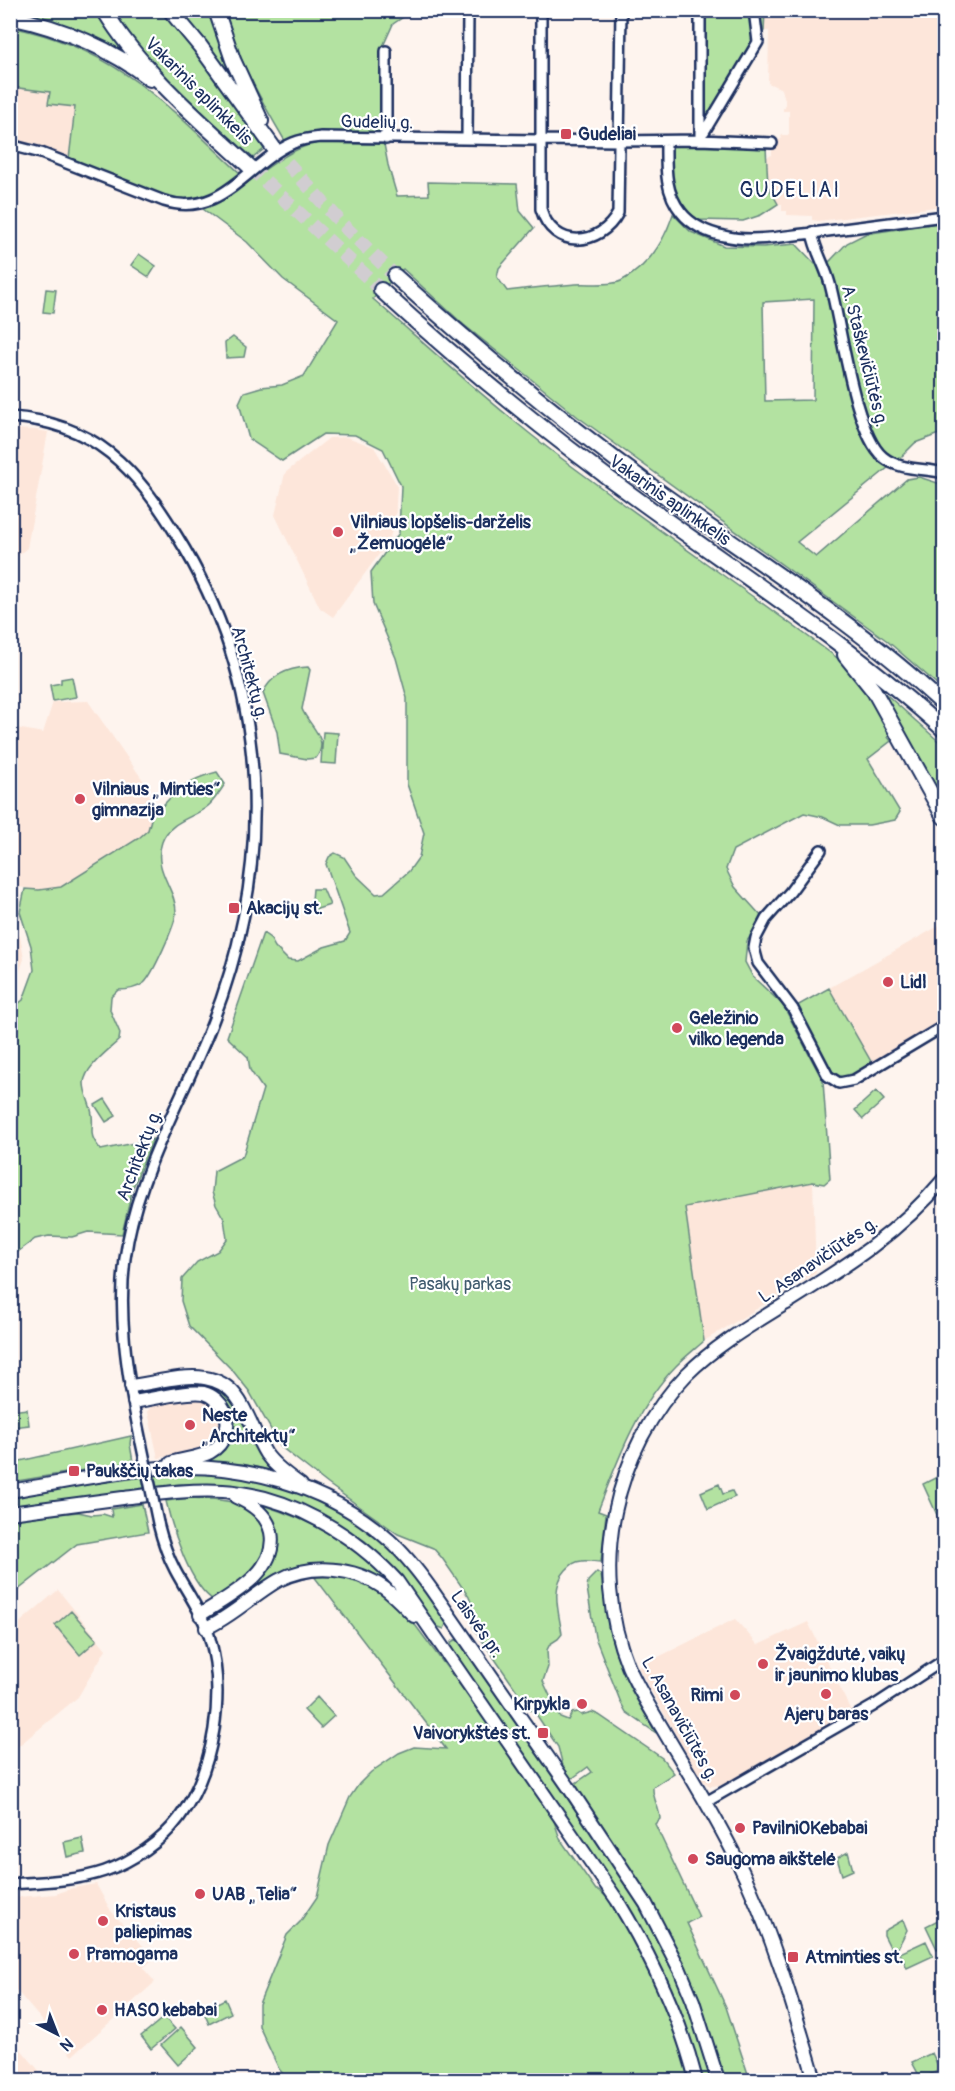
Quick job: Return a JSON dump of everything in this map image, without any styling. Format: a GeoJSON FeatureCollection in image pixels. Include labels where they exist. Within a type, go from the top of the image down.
{"type":"FeatureCollection","features":[{"type":"Feature","properties":{"kind":"highway","name":"Vakarinis aplinkkelis"},"geometry":{"type":"LineString","coordinates":[[104,10],[123,39],[190,111],[250,167]]}},
{"type":"Feature","properties":{"kind":"highway","name":"Vakarinis aplinkkelis"},"geometry":{"type":"LineString","coordinates":[[172,12],[200,46],[273,147],[245,88],[216,10]]}},
{"type":"Feature","properties":{"kind":"highway"},"geometry":{"type":"LineString","coordinates":[[10,17],[65,32],[102,48],[138,70],[190,111]]}},
{"type":"Feature","properties":{"kind":"highway","name":"Vakarinis aplinkkelis"},"geometry":{"type":"LineString","coordinates":[[395,276],[495,364],[585,437],[837,617],[945,705]]}},
{"type":"Feature","properties":{"kind":"highway","name":"Vakarinis aplinkkelis"},"geometry":{"type":"LineString","coordinates":[[381,290],[480,379],[574,453],[826,633],[881,675],[945,730]]}},
{"type":"Feature","properties":{"kind":"highway"},"geometry":{"type":"LineString","coordinates":[[826,633],[874,691],[945,817]]}},
{"type":"Feature","properties":{"kind":"main road","name":"L. Asanavičiūtės g."},"geometry":{"type":"LineString","coordinates":[[815,2080],[778,1956],[753,1893],[706,1802],[640,1690],[628,1665],[617,1629],[611,1594],[610,1546],[618,1497],[632,1457],[644,1433],[687,1375],[708,1355],[874,1246],[907,1218],[945,1179]]}},
{"type":"Feature","properties":{"kind":"main road"},"geometry":{"type":"LineString","coordinates":[[131,1386],[192,1377],[204,1377],[224,1384],[240,1400],[268,1456],[306,1490]]}},
{"type":"Feature","properties":{"kind":"main road"},"geometry":{"type":"LineString","coordinates":[[134,1402],[203,1393],[215,1399],[225,1412],[227,1428],[215,1450],[158,1468]]}},
{"type":"Feature","properties":{"kind":"main road","name":"Laisvės pr."},"geometry":{"type":"LineString","coordinates":[[10,1491],[158,1468],[222,1468],[257,1474],[306,1490],[331,1500],[370,1523],[403,1553],[431,1588],[568,1786],[646,1904],[680,1970],[693,2001],[718,2080]]}},
{"type":"Feature","properties":{"kind":"main road"},"geometry":{"type":"LineString","coordinates":[[10,1513],[171,1492],[224,1491],[260,1498],[292,1508],[345,1535],[381,1564],[397,1581],[550,1800],[632,1923],[675,2017],[696,2080]]}},
{"type":"Feature","properties":{"kind":"main road"},"geometry":{"type":"LineString","coordinates":[[200,1615],[252,1579],[261,1570],[272,1549],[270,1528],[266,1519],[244,1500],[224,1491]]}},
{"type":"Feature","properties":{"kind":"main road"},"geometry":{"type":"LineString","coordinates":[[206,1628],[280,1580],[300,1572],[318,1569],[338,1570],[356,1574],[384,1587],[397,1598],[446,1652]]}},
{"type":"Feature","properties":{"kind":"street"},"geometry":{"type":"LineString","coordinates":[[467,138],[468,10]]}},
{"type":"Feature","properties":{"kind":"street"},"geometry":{"type":"LineString","coordinates":[[541,10],[541,208],[550,226],[562,236],[579,239],[593,237],[602,232],[612,224],[618,213],[621,10]]}},
{"type":"Feature","properties":{"kind":"street"},"geometry":{"type":"LineString","coordinates":[[700,10],[700,136]]}},
{"type":"Feature","properties":{"kind":"street"},"geometry":{"type":"LineString","coordinates":[[700,136],[758,42],[754,10]]}},
{"type":"Feature","properties":{"kind":"street"},"geometry":{"type":"LineString","coordinates":[[386,51],[386,139]]}},
{"type":"Feature","properties":{"kind":"street","name":"Gudelių g."},"geometry":{"type":"LineString","coordinates":[[10,145],[35,150],[164,201],[177,205],[189,205],[217,197],[231,189],[292,143],[321,137],[666,141],[700,136],[772,143]]}},
{"type":"Feature","properties":{"kind":"street"},"geometry":{"type":"LineString","coordinates":[[666,141],[666,174],[670,191],[682,213],[704,230],[725,236],[763,238],[945,216]]}},
{"type":"Feature","properties":{"kind":"street","name":"A. Staškevičiūtės g."},"geometry":{"type":"LineString","coordinates":[[812,232],[817,253],[828,275],[863,426],[873,447],[884,458],[898,465],[945,473]]}},
{"type":"Feature","properties":{"kind":"street","name":"Architektų g."},"geometry":{"type":"LineString","coordinates":[[10,417],[29,418],[55,424],[99,445],[129,469],[152,496],[184,547],[214,608],[238,678],[254,775],[255,836],[244,923],[231,971],[211,1026],[142,1186],[127,1243],[124,1272],[124,1334],[131,1386],[158,1523],[174,1568],[206,1628],[215,1673],[216,1699],[211,1745],[200,1782],[179,1818],[147,1849],[104,1871],[67,1879],[10,1884]]}},
{"type":"Feature","properties":{"kind":"street"},"geometry":{"type":"LineString","coordinates":[[821,850],[790,892],[766,919],[756,938],[754,948],[758,963],[793,1009],[828,1076],[839,1083],[854,1080],[945,1026]]}},
{"type":"Feature","properties":{"kind":"street"},"geometry":{"type":"LineString","coordinates":[[706,1802],[875,1705],[945,1660]]}},
{"type":"Feature","properties":{"kind":"shaded area"},"geometry":{"type":"Polygon","coordinates":[[[765,11],[944,11],[944,206],[818,221],[812,220],[812,216],[787,215],[787,211],[782,211],[782,204],[778,204],[768,186],[767,157],[772,155],[772,140],[779,140],[782,138],[780,135],[789,135],[789,111],[783,111],[785,100],[782,89],[768,83],[769,31],[764,31],[765,11]]]}},
{"type":"Feature","properties":{"kind":"shaded area"},"geometry":{"type":"Polygon","coordinates":[[[11,87],[51,92],[75,107],[69,159],[31,143],[11,141],[11,87]]]}},
{"type":"Feature","properties":{"kind":"shaded area"},"geometry":{"type":"Polygon","coordinates":[[[11,429],[48,432],[27,548],[11,561],[11,429]]]}},
{"type":"Feature","properties":{"kind":"shaded area","name":"Vilniaus lopšelis-darželis „Žemuogėlė“"},"geometry":{"type":"Polygon","coordinates":[[[347,437],[374,447],[397,485],[395,523],[388,542],[333,617],[320,608],[275,515],[285,473],[329,438],[347,437]]]}},
{"type":"Feature","properties":{"kind":"shaded area","name":"Vilniaus „Minties“ gimnazija"},"geometry":{"type":"Polygon","coordinates":[[[88,701],[147,786],[153,812],[148,830],[139,838],[60,887],[39,890],[11,886],[11,727],[43,733],[53,702],[88,701]]]}},
{"type":"Feature","properties":{"kind":"shaded area"},"geometry":{"type":"Polygon","coordinates":[[[944,923],[944,1022],[873,1065],[829,988],[944,923]]]}},
{"type":"Feature","properties":{"kind":"shaded area"},"geometry":{"type":"Polygon","coordinates":[[[11,933],[20,936],[24,959],[11,996],[11,933]]]}},
{"type":"Feature","properties":{"kind":"shaded area"},"geometry":{"type":"Polygon","coordinates":[[[813,1182],[816,1273],[704,1341],[684,1207],[813,1182]]]}},
{"type":"Feature","properties":{"kind":"shaded area"},"geometry":{"type":"Polygon","coordinates":[[[188,1397],[208,1400],[219,1409],[224,1424],[216,1443],[198,1452],[158,1458],[148,1412],[154,1404],[188,1397]]]}},
{"type":"Feature","properties":{"kind":"shaded area"},"geometry":{"type":"Polygon","coordinates":[[[58,1590],[106,1649],[78,1697],[11,1752],[11,1630],[58,1590]]]}},
{"type":"Feature","properties":{"kind":"shaded area"},"geometry":{"type":"Polygon","coordinates":[[[735,1619],[758,1645],[808,1622],[852,1713],[722,1785],[710,1786],[701,1780],[638,1667],[735,1619]]]}},
{"type":"Feature","properties":{"kind":"shaded area"},"geometry":{"type":"Polygon","coordinates":[[[96,1884],[111,1911],[154,1958],[143,1968],[155,1982],[72,2056],[11,1984],[11,1895],[18,1897],[56,1894],[96,1884]]]}},
{"type":"Feature","properties":{"kind":"shaded area"},"geometry":{"type":"Polygon","coordinates":[[[13,2040],[47,2080],[11,2080],[11,2042],[13,2040]]]}},
{"type":"Feature","properties":{"kind":"green space"},"geometry":{"type":"Polygon","coordinates":[[[11,11],[98,11],[134,61],[77,29],[11,11]]]}},
{"type":"Feature","properties":{"kind":"green space"},"geometry":{"type":"Polygon","coordinates":[[[112,11],[163,11],[171,18],[215,75],[264,149],[253,158],[215,124],[143,52],[112,11]]]}},
{"type":"Feature","properties":{"kind":"green space"},"geometry":{"type":"Polygon","coordinates":[[[180,11],[208,11],[237,88],[206,42],[180,11]]]}},
{"type":"Feature","properties":{"kind":"green space"},"geometry":{"type":"Polygon","coordinates":[[[223,11],[412,11],[393,24],[380,53],[382,133],[320,133],[285,141],[250,78],[223,11]]]}},
{"type":"Feature","properties":{"kind":"green space"},"geometry":{"type":"Polygon","coordinates":[[[706,11],[765,11],[764,31],[754,43],[706,123],[706,11]]]}},
{"type":"Feature","properties":{"kind":"green space"},"geometry":{"type":"Polygon","coordinates":[[[11,27],[81,49],[110,65],[164,103],[242,175],[210,196],[188,201],[175,200],[145,191],[69,159],[75,107],[48,104],[50,92],[11,87],[11,27]]]}},
{"type":"Feature","properties":{"kind":"green space","name":"Pasakų parkas"},"geometry":{"type":"Polygon","coordinates":[[[315,143],[384,144],[397,196],[429,195],[428,182],[517,184],[520,211],[534,228],[499,268],[497,277],[507,291],[621,281],[639,269],[654,253],[673,214],[691,232],[724,246],[763,247],[796,244],[815,264],[830,261],[847,243],[865,234],[944,222],[944,432],[915,443],[900,458],[797,542],[816,557],[907,479],[919,477],[944,485],[944,690],[886,640],[578,417],[464,325],[403,269],[373,299],[489,400],[561,458],[852,669],[861,679],[893,734],[888,737],[891,741],[868,759],[900,812],[895,820],[869,825],[840,825],[823,817],[804,813],[733,850],[726,869],[735,887],[763,918],[747,941],[745,962],[753,977],[783,1005],[823,1081],[830,1179],[824,1184],[813,1182],[685,1207],[704,1341],[662,1382],[650,1398],[630,1434],[598,1511],[606,1514],[601,1562],[577,1562],[570,1566],[561,1577],[557,1600],[562,1634],[550,1644],[547,1650],[548,1667],[543,1681],[560,1717],[568,1720],[572,1713],[577,1712],[581,1715],[592,1712],[599,1715],[662,1758],[674,1773],[653,1787],[660,1819],[655,1824],[699,1917],[687,1923],[726,2007],[750,2080],[727,2080],[693,1987],[662,1922],[638,1881],[573,1785],[592,1772],[588,1767],[570,1780],[558,1747],[473,1627],[474,1610],[469,1597],[442,1558],[433,1548],[398,1534],[281,1447],[249,1391],[233,1371],[189,1326],[181,1301],[182,1279],[197,1262],[218,1251],[227,1239],[224,1219],[212,1192],[214,1171],[243,1156],[263,1089],[250,1070],[248,1057],[227,1037],[263,933],[288,960],[298,961],[324,947],[345,941],[350,933],[326,864],[329,857],[335,853],[344,857],[356,875],[376,894],[384,893],[409,871],[419,857],[424,833],[407,784],[407,698],[396,658],[373,604],[371,572],[399,533],[401,486],[383,449],[355,435],[323,434],[282,461],[249,439],[239,403],[244,392],[261,387],[282,385],[304,376],[338,320],[283,279],[247,242],[203,209],[218,202],[272,164],[300,148],[315,143]],[[814,299],[763,302],[765,401],[813,400],[814,299]]]}},
{"type":"Feature","properties":{"kind":"green space"},"geometry":{"type":"Polygon","coordinates":[[[673,146],[766,147],[768,186],[778,204],[761,215],[743,221],[698,220],[687,211],[676,194],[671,178],[670,149],[673,146]]]}},
{"type":"Feature","properties":{"kind":"green space"},"geometry":{"type":"Polygon","coordinates":[[[139,254],[156,266],[149,277],[131,265],[139,254]]]}},
{"type":"Feature","properties":{"kind":"green space"},"geometry":{"type":"Polygon","coordinates":[[[46,289],[56,290],[53,313],[43,312],[46,289]]]}},
{"type":"Feature","properties":{"kind":"green space"},"geometry":{"type":"Polygon","coordinates":[[[233,337],[246,347],[244,357],[226,358],[225,343],[233,337]]]}},
{"type":"Feature","properties":{"kind":"green space"},"geometry":{"type":"Polygon","coordinates":[[[308,667],[310,670],[302,709],[317,732],[321,745],[316,758],[307,759],[280,754],[277,732],[263,693],[271,681],[281,674],[308,667]]]}},
{"type":"Feature","properties":{"kind":"green space"},"geometry":{"type":"Polygon","coordinates":[[[72,677],[76,697],[53,701],[50,685],[61,683],[61,679],[72,677]]]}},
{"type":"Feature","properties":{"kind":"green space"},"geometry":{"type":"Polygon","coordinates":[[[879,688],[944,746],[944,804],[879,688]]]}},
{"type":"Feature","properties":{"kind":"green space"},"geometry":{"type":"Polygon","coordinates":[[[323,732],[338,733],[336,764],[321,763],[323,732]]]}},
{"type":"Feature","properties":{"kind":"green space"},"geometry":{"type":"Polygon","coordinates":[[[217,772],[225,784],[215,798],[208,806],[170,829],[165,835],[160,861],[175,903],[175,918],[158,961],[144,983],[134,988],[118,990],[111,997],[110,1010],[120,1033],[119,1040],[93,1065],[85,1077],[92,1133],[101,1150],[153,1139],[133,1187],[122,1234],[88,1232],[72,1237],[49,1236],[35,1239],[11,1257],[11,1009],[23,1000],[34,970],[31,946],[20,912],[25,889],[61,887],[139,838],[148,830],[153,812],[184,786],[217,772]]]}},
{"type":"Feature","properties":{"kind":"green space"},"geometry":{"type":"Polygon","coordinates":[[[313,889],[323,889],[330,905],[311,911],[313,889]]]}},
{"type":"Feature","properties":{"kind":"green space"},"geometry":{"type":"Polygon","coordinates":[[[829,988],[873,1065],[844,1080],[832,1076],[795,1007],[829,988]]]}},
{"type":"Feature","properties":{"kind":"green space"},"geometry":{"type":"Polygon","coordinates":[[[876,1091],[884,1100],[863,1119],[855,1110],[876,1091]]]}},
{"type":"Feature","properties":{"kind":"green space"},"geometry":{"type":"Polygon","coordinates":[[[105,1099],[116,1116],[106,1122],[95,1105],[105,1099]]]}},
{"type":"Feature","properties":{"kind":"green space"},"geometry":{"type":"Polygon","coordinates":[[[192,1382],[215,1385],[231,1396],[274,1471],[242,1464],[208,1461],[224,1448],[231,1436],[231,1422],[224,1401],[153,1393],[152,1388],[192,1382]]]}},
{"type":"Feature","properties":{"kind":"green space"},"geometry":{"type":"Polygon","coordinates":[[[27,1409],[29,1425],[12,1427],[11,1411],[27,1409]]]}},
{"type":"Feature","properties":{"kind":"green space"},"geometry":{"type":"Polygon","coordinates":[[[131,1436],[133,1462],[11,1482],[11,1463],[131,1436]]]}},
{"type":"Feature","properties":{"kind":"green space"},"geometry":{"type":"Polygon","coordinates":[[[178,1471],[242,1475],[302,1492],[346,1514],[381,1538],[415,1574],[447,1622],[444,1629],[436,1626],[399,1575],[365,1541],[308,1509],[251,1489],[213,1484],[179,1484],[11,1508],[10,1496],[178,1471]]]}},
{"type":"Feature","properties":{"kind":"green space"},"geometry":{"type":"Polygon","coordinates":[[[937,1477],[944,1492],[944,1514],[938,1517],[923,1484],[937,1477]]]}},
{"type":"Feature","properties":{"kind":"green space"},"geometry":{"type":"Polygon","coordinates":[[[719,1484],[723,1494],[732,1491],[735,1497],[708,1509],[701,1492],[719,1484]]]}},
{"type":"Feature","properties":{"kind":"green space"},"geometry":{"type":"Polygon","coordinates":[[[190,1498],[223,1500],[244,1506],[260,1520],[265,1531],[265,1552],[258,1565],[241,1582],[215,1601],[198,1583],[183,1556],[166,1501],[190,1498]]]}},
{"type":"Feature","properties":{"kind":"green space"},"geometry":{"type":"Polygon","coordinates":[[[142,1504],[148,1532],[77,1544],[13,1594],[10,1591],[10,1519],[78,1512],[112,1517],[111,1509],[142,1504]]]}},
{"type":"Feature","properties":{"kind":"green space"},"geometry":{"type":"Polygon","coordinates":[[[262,1505],[318,1527],[350,1546],[366,1558],[394,1588],[375,1576],[322,1564],[221,1614],[219,1611],[260,1578],[277,1555],[278,1540],[274,1524],[262,1505]]]}},
{"type":"Feature","properties":{"kind":"green space"},"geometry":{"type":"Polygon","coordinates":[[[597,1572],[601,1575],[609,1630],[617,1656],[630,1688],[656,1733],[626,1712],[595,1637],[587,1588],[588,1581],[597,1572]]]}},
{"type":"Feature","properties":{"kind":"green space"},"geometry":{"type":"Polygon","coordinates":[[[334,1574],[374,1586],[404,1610],[551,1812],[560,1839],[596,1890],[599,1890],[618,1910],[641,1950],[669,2014],[690,2080],[288,2080],[279,2069],[259,2026],[259,2004],[287,1935],[300,1922],[317,1897],[329,1845],[350,1797],[371,1772],[399,1753],[414,1747],[446,1749],[313,1575],[334,1574]]]}},
{"type":"Feature","properties":{"kind":"green space"},"geometry":{"type":"Polygon","coordinates":[[[71,1611],[97,1640],[80,1655],[55,1625],[71,1611]]]}},
{"type":"Feature","properties":{"kind":"green space"},"geometry":{"type":"Polygon","coordinates":[[[457,1639],[638,1900],[674,1969],[714,2080],[701,2080],[645,1939],[627,1904],[452,1649],[451,1642],[457,1639]]]}},
{"type":"Feature","properties":{"kind":"green space"},"geometry":{"type":"Polygon","coordinates":[[[317,1697],[334,1716],[321,1728],[304,1710],[317,1697]]]}},
{"type":"Feature","properties":{"kind":"green space"},"geometry":{"type":"Polygon","coordinates":[[[82,1838],[85,1853],[67,1857],[64,1842],[82,1838]]]}},
{"type":"Feature","properties":{"kind":"green space"},"geometry":{"type":"Polygon","coordinates":[[[848,1852],[853,1870],[842,1875],[837,1858],[848,1852]]]}},
{"type":"Feature","properties":{"kind":"green space"},"geometry":{"type":"Polygon","coordinates":[[[944,1917],[944,1945],[937,1949],[926,1926],[944,1917]]]}},
{"type":"Feature","properties":{"kind":"green space"},"geometry":{"type":"Polygon","coordinates":[[[903,1920],[907,1930],[894,1955],[884,1931],[903,1920]]]}},
{"type":"Feature","properties":{"kind":"green space"},"geometry":{"type":"Polygon","coordinates":[[[926,1941],[933,1956],[907,1968],[900,1953],[926,1941]]]}},
{"type":"Feature","properties":{"kind":"green space"},"geometry":{"type":"Polygon","coordinates":[[[225,1999],[231,2013],[209,2024],[203,2010],[225,1999]]]}},
{"type":"Feature","properties":{"kind":"green space"},"geometry":{"type":"Polygon","coordinates":[[[164,2017],[175,2029],[151,2049],[141,2036],[164,2017]]]}},
{"type":"Feature","properties":{"kind":"green space"},"geometry":{"type":"Polygon","coordinates":[[[181,2027],[198,2047],[178,2065],[161,2045],[181,2027]]]}},
{"type":"Feature","properties":{"kind":"green space"},"geometry":{"type":"Polygon","coordinates":[[[932,2053],[940,2070],[921,2079],[912,2062],[932,2053]]]}},
{"type":"Feature","properties":{"kind":"tunnel"},"geometry":{"type":"LineString","coordinates":[[273,147],[343,225],[395,276]]}},
{"type":"Feature","properties":{"kind":"tunnel"},"geometry":{"type":"LineString","coordinates":[[250,167],[381,290]]}},
{"type":"Feature","properties":{"kind":"place","name":"Gudeliai"},"geometry":{"type":"Point","coordinates":[566,134]}},
{"type":"Feature","properties":{"kind":"place","name":"Vilniaus lopšelis-darželis „Žemuogėlė“"},"geometry":{"type":"Point","coordinates":[338,532]}},
{"type":"Feature","properties":{"kind":"place","name":"Vilniaus „Minties“ gimnazija"},"geometry":{"type":"Point","coordinates":[80,799]}},
{"type":"Feature","properties":{"kind":"place","name":"Akacijų st."},"geometry":{"type":"Point","coordinates":[234,908]}},
{"type":"Feature","properties":{"kind":"place","name":"Lidl"},"geometry":{"type":"Point","coordinates":[888,982]}},
{"type":"Feature","properties":{"kind":"place","name":"Geležinio vilko legenda"},"geometry":{"type":"Point","coordinates":[677,1028]}},
{"type":"Feature","properties":{"kind":"place","name":"Neste „Architektų“"},"geometry":{"type":"Point","coordinates":[190,1425]}},
{"type":"Feature","properties":{"kind":"place","name":"Paukščių takas"},"geometry":{"type":"Point","coordinates":[74,1471]}},
{"type":"Feature","properties":{"kind":"place","name":"Žvaigždutė, vaikų ir jaunimo klubas"},"geometry":{"type":"Point","coordinates":[763,1664]}},
{"type":"Feature","properties":{"kind":"place","name":"Ajerų baras"},"geometry":{"type":"Point","coordinates":[826,1694]}},
{"type":"Feature","properties":{"kind":"place","name":"Rimi"},"geometry":{"type":"Point","coordinates":[735,1695]}},
{"type":"Feature","properties":{"kind":"place","name":"Kirpykla"},"geometry":{"type":"Point","coordinates":[582,1704]}},
{"type":"Feature","properties":{"kind":"place","name":"Vaivorykštės st."},"geometry":{"type":"Point","coordinates":[543,1733]}},
{"type":"Feature","properties":{"kind":"place","name":"PavilniOKebabai"},"geometry":{"type":"Point","coordinates":[740,1828]}},
{"type":"Feature","properties":{"kind":"place","name":"Saugoma aikštelė"},"geometry":{"type":"Point","coordinates":[693,1859]}},
{"type":"Feature","properties":{"kind":"place","name":"UAB „Telia“"},"geometry":{"type":"Point","coordinates":[200,1894]}},
{"type":"Feature","properties":{"kind":"place","name":"Kristaus paliepimas"},"geometry":{"type":"Point","coordinates":[103,1921]}},
{"type":"Feature","properties":{"kind":"place","name":"Pramogama"},"geometry":{"type":"Point","coordinates":[74,1954]}},
{"type":"Feature","properties":{"kind":"place","name":"Atminties st."},"geometry":{"type":"Point","coordinates":[793,1957]}},
{"type":"Feature","properties":{"kind":"place","name":"HASO kebabai"},"geometry":{"type":"Point","coordinates":[102,2010]}},
{"type":"Feature","properties":{"kind":"district","name":"GUDELIAI"},"geometry":{"type":"Point","coordinates":[790,190]}}]}
